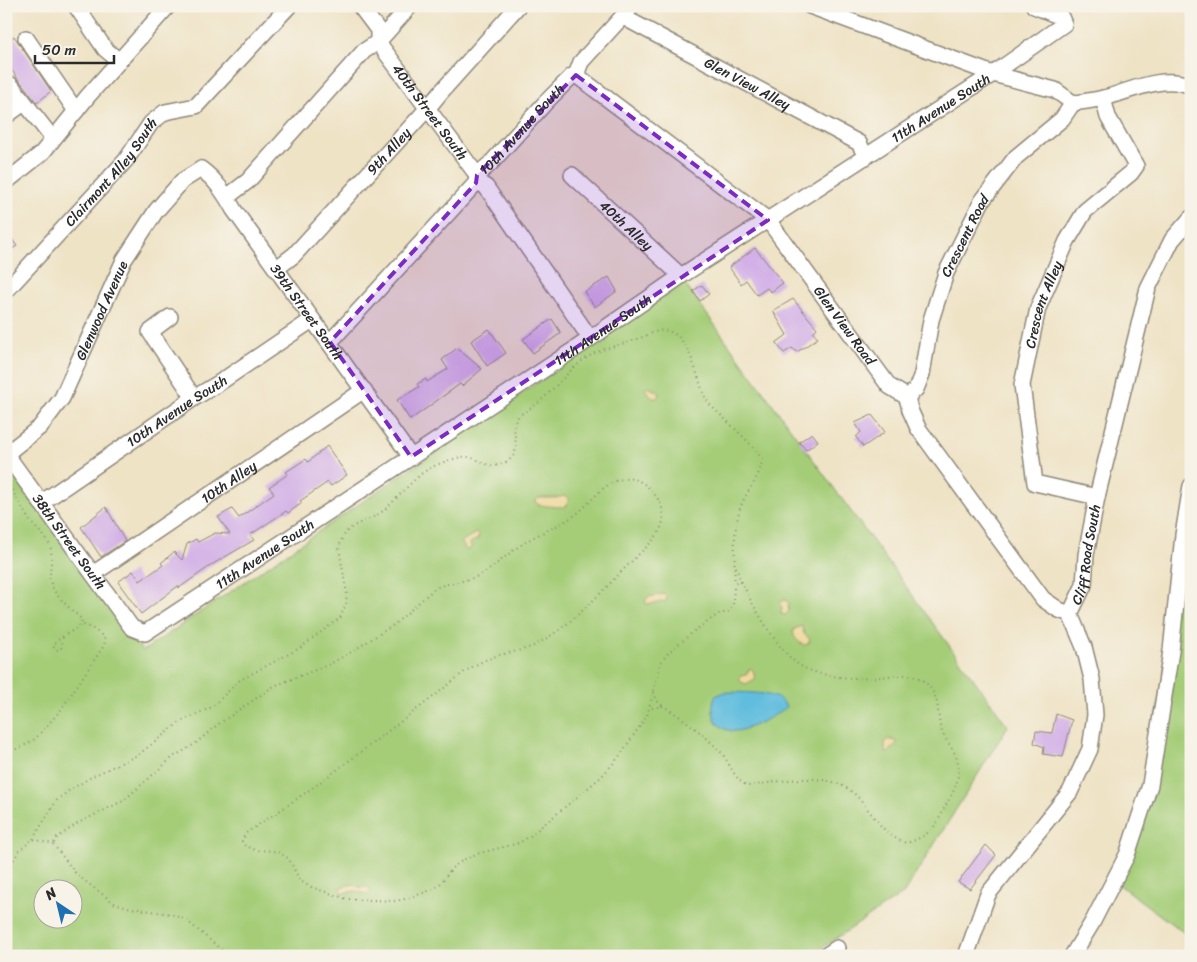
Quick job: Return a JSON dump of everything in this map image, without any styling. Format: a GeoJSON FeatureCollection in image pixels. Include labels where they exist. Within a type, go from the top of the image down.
{"type":"FeatureCollection","features":[{"type":"Feature","properties":{"kind":"street"},"geometry":{"type":"LineString","coordinates":[[76,6],[106,49],[119,60]]}},
{"type":"Feature","properties":{"kind":"street"},"geometry":{"type":"LineString","coordinates":[[6,181],[42,152],[119,60],[168,6]]}},
{"type":"Feature","properties":{"kind":"street","name":"Clairmont Alley South"},"geometry":{"type":"LineString","coordinates":[[6,291],[126,160],[151,123],[165,112],[196,106],[289,6]]}},
{"type":"Feature","properties":{"kind":"street","name":"40th Street South"},"geometry":{"type":"LineString","coordinates":[[360,6],[378,30],[378,42],[477,175],[478,182],[486,187],[590,338]]}},
{"type":"Feature","properties":{"kind":"street"},"geometry":{"type":"LineString","coordinates":[[226,197],[248,181],[364,51],[378,42],[410,6]]}},
{"type":"Feature","properties":{"kind":"street","name":"9th Alley"},"geometry":{"type":"LineString","coordinates":[[277,268],[294,255],[518,6]]}},
{"type":"Feature","properties":{"kind":"street"},"geometry":{"type":"LineString","coordinates":[[810,6],[993,74],[1054,90],[1073,103],[1103,98],[1154,83],[1185,84],[1191,86]]}},
{"type":"Feature","properties":{"kind":"street","name":"11th Avenue South"},"geometry":{"type":"LineString","coordinates":[[132,628],[145,633],[681,276],[993,74],[1064,24],[1061,17],[1034,6]]}},
{"type":"Feature","properties":{"kind":"street","name":"10th Avenue South"},"geometry":{"type":"LineString","coordinates":[[330,342],[476,183],[477,175],[491,163],[546,102],[572,76],[576,75],[581,62],[628,11]]}},
{"type":"Feature","properties":{"kind":"street","name":"Glen View Alley"},"geometry":{"type":"LineString","coordinates":[[628,11],[859,143],[866,157]]}},
{"type":"Feature","properties":{"kind":"street"},"geometry":{"type":"LineString","coordinates":[[26,38],[76,111]]}},
{"type":"Feature","properties":{"kind":"street","name":"Glen View Road"},"geometry":{"type":"LineString","coordinates":[[576,75],[768,220],[889,386],[907,397]]}},
{"type":"Feature","properties":{"kind":"street"},"geometry":{"type":"LineString","coordinates":[[6,85],[11,86],[52,139]]}},
{"type":"Feature","properties":{"kind":"street","name":"Crescent Alley"},"geometry":{"type":"LineString","coordinates":[[1098,496],[1036,483],[1022,385],[1038,308],[1067,242],[1085,211],[1131,173],[1136,166],[1108,117],[1103,98]]}},
{"type":"Feature","properties":{"kind":"street"},"geometry":{"type":"LineString","coordinates":[[6,116],[24,103]]}},
{"type":"Feature","properties":{"kind":"street","name":"Crescent Road"},"geometry":{"type":"LineString","coordinates":[[907,397],[916,389],[922,374],[931,320],[946,273],[982,202],[1016,156],[1062,119],[1073,103]]}},
{"type":"Feature","properties":{"kind":"street","name":"39th Street South"},"geometry":{"type":"LineString","coordinates":[[201,169],[211,176],[411,457]]}},
{"type":"Feature","properties":{"kind":"street","name":"Glenwood Avenue"},"geometry":{"type":"LineString","coordinates":[[6,454],[40,427],[62,398],[124,260],[156,211],[182,181],[201,169]]}},
{"type":"Feature","properties":{"kind":"street","name":"40th Alley"},"geometry":{"type":"LineString","coordinates":[[572,175],[681,276]]}},
{"type":"Feature","properties":{"kind":"street","name":"Cliff Road South"},"geometry":{"type":"LineString","coordinates":[[966,956],[988,894],[1070,792],[1090,749],[1095,715],[1092,679],[1084,647],[1070,614],[1084,586],[1086,555],[1098,496],[1148,288],[1172,240],[1191,218]]}},
{"type":"Feature","properties":{"kind":"street"},"geometry":{"type":"LineString","coordinates":[[170,317],[150,332],[194,398]]}},
{"type":"Feature","properties":{"kind":"street","name":"10th Avenue South"},"geometry":{"type":"LineString","coordinates":[[41,503],[312,320]]}},
{"type":"Feature","properties":{"kind":"street","name":"10th Alley"},"geometry":{"type":"LineString","coordinates":[[93,574],[364,390]]}},
{"type":"Feature","properties":{"kind":"street"},"geometry":{"type":"LineString","coordinates":[[907,397],[910,410],[918,428],[1043,599],[1059,610],[1070,614]]}},
{"type":"Feature","properties":{"kind":"street","name":"38th Street South"},"geometry":{"type":"LineString","coordinates":[[6,454],[132,628]]}},
{"type":"Feature","properties":{"kind":"street"},"geometry":{"type":"LineString","coordinates":[[1072,956],[1092,923],[1126,855],[1150,785],[1171,651],[1183,535],[1191,486]]}},
{"type":"Feature","properties":{"kind":"path"},"geometry":{"type":"LineString","coordinates":[[6,873],[19,851],[33,839],[56,801],[71,789],[138,755],[180,722],[212,707],[240,680],[300,648],[340,618],[346,604],[347,589],[339,548],[340,541],[348,530],[354,525],[383,511],[418,476],[427,470],[462,457],[470,457],[493,466],[507,461],[516,451],[515,421],[520,415],[539,402],[569,372],[594,354],[658,331],[666,330],[672,332],[690,354],[706,400],[762,459],[760,472],[743,499],[737,519],[734,540],[736,565],[732,608],[727,613],[720,612],[668,653],[661,662],[651,709],[637,732],[601,777],[541,828],[519,843],[482,852],[463,860],[452,868],[434,889],[410,898],[384,901],[347,899],[310,886],[300,880],[289,859],[280,853],[254,850],[244,845],[242,841],[243,836],[349,762],[475,665],[490,658],[532,646],[574,618],[648,544],[661,527],[664,511],[655,494],[637,480],[621,479],[610,484],[600,490],[584,509],[570,519],[520,545],[482,574],[435,588],[395,624],[348,654],[328,665],[274,686],[217,724],[195,744],[173,757],[123,801],[78,823],[57,838],[53,844]]}},
{"type":"Feature","properties":{"kind":"path"},"geometry":{"type":"LineString","coordinates":[[7,484],[19,499],[29,520],[50,544],[52,555],[51,584],[67,606],[82,620],[79,627],[63,637],[54,643],[53,646],[56,650],[61,649],[63,637]]}},
{"type":"Feature","properties":{"kind":"path"},"geometry":{"type":"LineString","coordinates":[[654,691],[657,702],[689,723],[721,751],[742,783],[748,786],[791,781],[816,780],[832,782],[852,791],[890,837],[907,843],[928,834],[935,825],[955,788],[959,768],[957,756],[940,728],[937,703],[933,693],[920,680],[905,674],[859,678],[820,674],[807,670],[795,662],[782,649],[751,602],[741,583],[736,565]]}},
{"type":"Feature","properties":{"kind":"path"},"geometry":{"type":"LineString","coordinates":[[734,584],[740,581],[741,583]]}},
{"type":"Feature","properties":{"kind":"path"},"geometry":{"type":"LineString","coordinates":[[6,750],[20,748],[35,739],[60,711],[103,647],[105,642],[104,636],[92,628],[81,624]]}},
{"type":"Feature","properties":{"kind":"path"},"geometry":{"type":"LineString","coordinates":[[651,709],[663,706]]}},
{"type":"Feature","properties":{"kind":"path"},"geometry":{"type":"LineString","coordinates":[[33,839],[53,844],[76,875],[114,903],[121,906],[179,916],[229,956]]}},
{"type":"Feature","properties":{"kind":"highlighted area"},"geometry":{"type":"Polygon","coordinates":[[[576,75],[768,220],[411,457],[330,342],[476,183],[477,175],[576,75]]]}},
{"type":"Feature","properties":{"kind":"green space"},"geometry":{"type":"Polygon","coordinates":[[[684,283],[1008,726],[904,893],[810,956],[6,956],[6,465],[143,651],[684,283]]]}},
{"type":"Feature","properties":{"kind":"green space"},"geometry":{"type":"Polygon","coordinates":[[[1191,517],[1191,938],[1118,884],[1133,853],[1191,517]]]}},
{"type":"Feature","properties":{"kind":"sand"},"geometry":{"type":"Polygon","coordinates":[[[647,387],[660,393],[657,398],[652,398],[645,389],[647,387]]]}},
{"type":"Feature","properties":{"kind":"sand"},"geometry":{"type":"Polygon","coordinates":[[[568,497],[569,500],[565,507],[539,505],[535,501],[539,498],[568,497]]]}},
{"type":"Feature","properties":{"kind":"sand"},"geometry":{"type":"Polygon","coordinates":[[[476,533],[479,535],[478,539],[470,543],[471,548],[469,550],[465,549],[462,541],[476,533]]]}},
{"type":"Feature","properties":{"kind":"sand"},"geometry":{"type":"Polygon","coordinates":[[[664,594],[667,597],[666,601],[647,604],[645,601],[648,597],[664,594]]]}},
{"type":"Feature","properties":{"kind":"sand"},"geometry":{"type":"Polygon","coordinates":[[[785,600],[789,603],[789,611],[785,615],[781,614],[782,607],[779,603],[785,600]]]}},
{"type":"Feature","properties":{"kind":"sand"},"geometry":{"type":"Polygon","coordinates":[[[802,626],[804,634],[810,639],[808,644],[804,645],[793,634],[794,629],[802,626]]]}},
{"type":"Feature","properties":{"kind":"sand"},"geometry":{"type":"Polygon","coordinates":[[[750,668],[753,670],[755,679],[746,684],[741,682],[740,676],[746,675],[750,668]]]}},
{"type":"Feature","properties":{"kind":"sand"},"geometry":{"type":"Polygon","coordinates":[[[889,739],[898,742],[888,753],[885,751],[885,742],[889,739]]]}},
{"type":"Feature","properties":{"kind":"sand"},"geometry":{"type":"Polygon","coordinates":[[[353,884],[359,887],[369,887],[371,890],[366,894],[356,891],[342,893],[341,887],[353,884]]]}},
{"type":"Feature","properties":{"kind":"water"},"geometry":{"type":"Polygon","coordinates":[[[725,692],[769,695],[783,702],[786,707],[753,726],[739,731],[728,730],[718,724],[713,710],[715,696],[725,692]]]}},
{"type":"Feature","properties":{"kind":"building"},"geometry":{"type":"Polygon","coordinates":[[[14,36],[51,91],[37,103],[6,63],[6,42],[14,36]]]}},
{"type":"Feature","properties":{"kind":"building"},"geometry":{"type":"Polygon","coordinates":[[[6,231],[17,246],[6,253],[6,231]]]}},
{"type":"Feature","properties":{"kind":"building"},"geometry":{"type":"Polygon","coordinates":[[[755,248],[783,283],[771,292],[767,288],[757,295],[746,280],[741,284],[729,267],[755,248]]]}},
{"type":"Feature","properties":{"kind":"building"},"geometry":{"type":"Polygon","coordinates":[[[609,277],[617,291],[595,307],[584,292],[609,277]]]}},
{"type":"Feature","properties":{"kind":"building"},"geometry":{"type":"Polygon","coordinates":[[[702,285],[709,294],[700,301],[693,291],[702,285]]]}},
{"type":"Feature","properties":{"kind":"building"},"geometry":{"type":"Polygon","coordinates":[[[793,299],[817,328],[813,332],[818,338],[797,352],[792,348],[784,353],[776,343],[787,335],[773,311],[793,299]]]}},
{"type":"Feature","properties":{"kind":"building"},"geometry":{"type":"Polygon","coordinates":[[[552,319],[561,333],[533,353],[523,339],[552,319]]]}},
{"type":"Feature","properties":{"kind":"building"},"geometry":{"type":"Polygon","coordinates":[[[489,329],[506,353],[487,366],[471,341],[489,329]]]}},
{"type":"Feature","properties":{"kind":"building"},"geometry":{"type":"Polygon","coordinates":[[[457,348],[482,369],[462,386],[460,384],[410,420],[397,400],[419,387],[417,384],[426,379],[427,382],[448,369],[442,360],[457,348]]]}},
{"type":"Feature","properties":{"kind":"building"},"geometry":{"type":"Polygon","coordinates":[[[872,415],[885,432],[863,447],[856,437],[861,432],[855,423],[872,415]]]}},
{"type":"Feature","properties":{"kind":"building"},"geometry":{"type":"Polygon","coordinates":[[[812,433],[818,441],[806,450],[799,442],[812,433]]]}},
{"type":"Feature","properties":{"kind":"building"},"geometry":{"type":"Polygon","coordinates":[[[327,446],[347,475],[331,486],[328,482],[300,501],[302,503],[288,513],[286,511],[250,535],[254,540],[213,564],[179,588],[178,586],[141,614],[118,582],[133,571],[140,581],[163,565],[161,563],[174,552],[182,560],[187,544],[196,539],[198,542],[215,533],[230,534],[218,517],[232,509],[239,518],[274,493],[269,487],[288,474],[286,472],[306,459],[308,462],[327,446]]]}},
{"type":"Feature","properties":{"kind":"building"},"geometry":{"type":"Polygon","coordinates":[[[106,507],[125,541],[101,557],[81,527],[106,507]]]}},
{"type":"Feature","properties":{"kind":"building"},"geometry":{"type":"Polygon","coordinates":[[[1056,714],[1072,720],[1063,757],[1043,754],[1044,747],[1034,743],[1036,731],[1052,733],[1056,714]]]}},
{"type":"Feature","properties":{"kind":"building"},"geometry":{"type":"Polygon","coordinates":[[[986,845],[996,855],[970,889],[958,882],[986,845]]]}}]}
